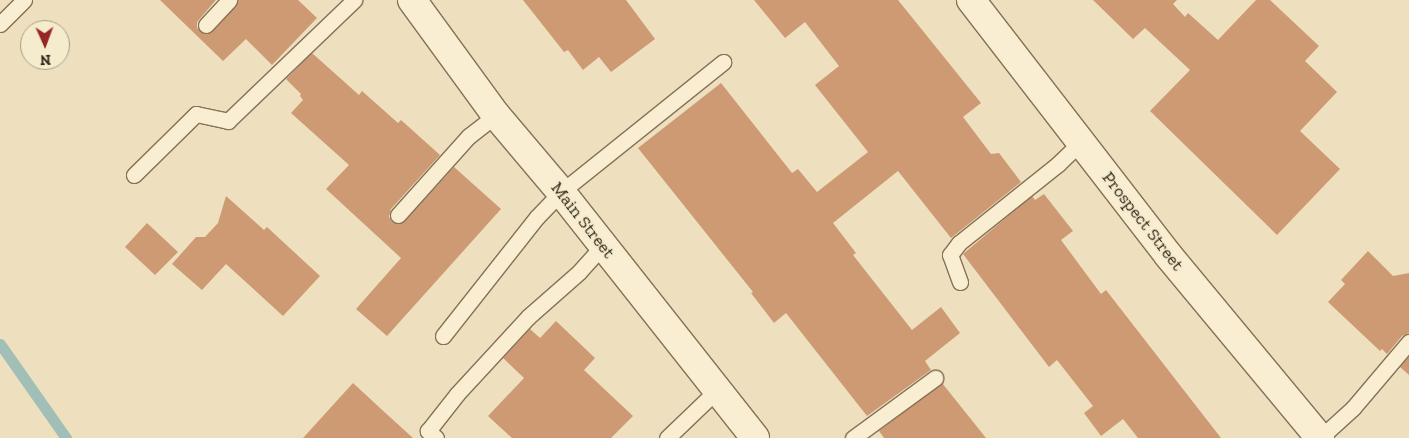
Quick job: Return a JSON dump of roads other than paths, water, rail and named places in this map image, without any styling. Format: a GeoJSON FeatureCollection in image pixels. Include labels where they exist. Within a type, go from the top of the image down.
{"type":"FeatureCollection","features":[{"type":"Feature","properties":{"kind":"street","name":"Main Street"},"geometry":{"type":"LineString","coordinates":[[414,0],[496,115],[562,192],[755,438]]}},
{"type":"Feature","properties":{"kind":"street","name":"Prospect Street"},"geometry":{"type":"LineString","coordinates":[[971,0],[1168,255],[1320,438]]}},
{"type":"Feature","properties":{"kind":"lane"},"geometry":{"type":"LineString","coordinates":[[0,24],[24,0]]}},
{"type":"Feature","properties":{"kind":"lane"},"geometry":{"type":"LineString","coordinates":[[206,25],[229,0]]}},
{"type":"Feature","properties":{"kind":"lane"},"geometry":{"type":"LineString","coordinates":[[134,175],[196,114],[228,121],[354,0]]}},
{"type":"Feature","properties":{"kind":"lane"},"geometry":{"type":"LineString","coordinates":[[443,336],[537,217],[562,192],[723,62]]}},
{"type":"Feature","properties":{"kind":"lane"},"geometry":{"type":"LineString","coordinates":[[398,215],[469,136],[496,115]]}},
{"type":"Feature","properties":{"kind":"lane"},"geometry":{"type":"LineString","coordinates":[[960,282],[950,255],[959,243],[1058,164],[1081,142]]}},
{"type":"Feature","properties":{"kind":"lane"},"geometry":{"type":"LineString","coordinates":[[436,438],[428,431],[458,394],[528,316],[578,272],[603,245]]}},
{"type":"Feature","properties":{"kind":"lane"},"geometry":{"type":"LineString","coordinates":[[1320,438],[1352,408],[1409,342]]}},
{"type":"Feature","properties":{"kind":"lane"},"geometry":{"type":"LineString","coordinates":[[853,438],[935,378]]}},
{"type":"Feature","properties":{"kind":"lane"},"geometry":{"type":"LineString","coordinates":[[667,438],[717,390]]}},
{"type":"Feature","properties":{"kind":"waterway"},"geometry":{"type":"LineString","coordinates":[[0,344],[66,438]]}}]}
